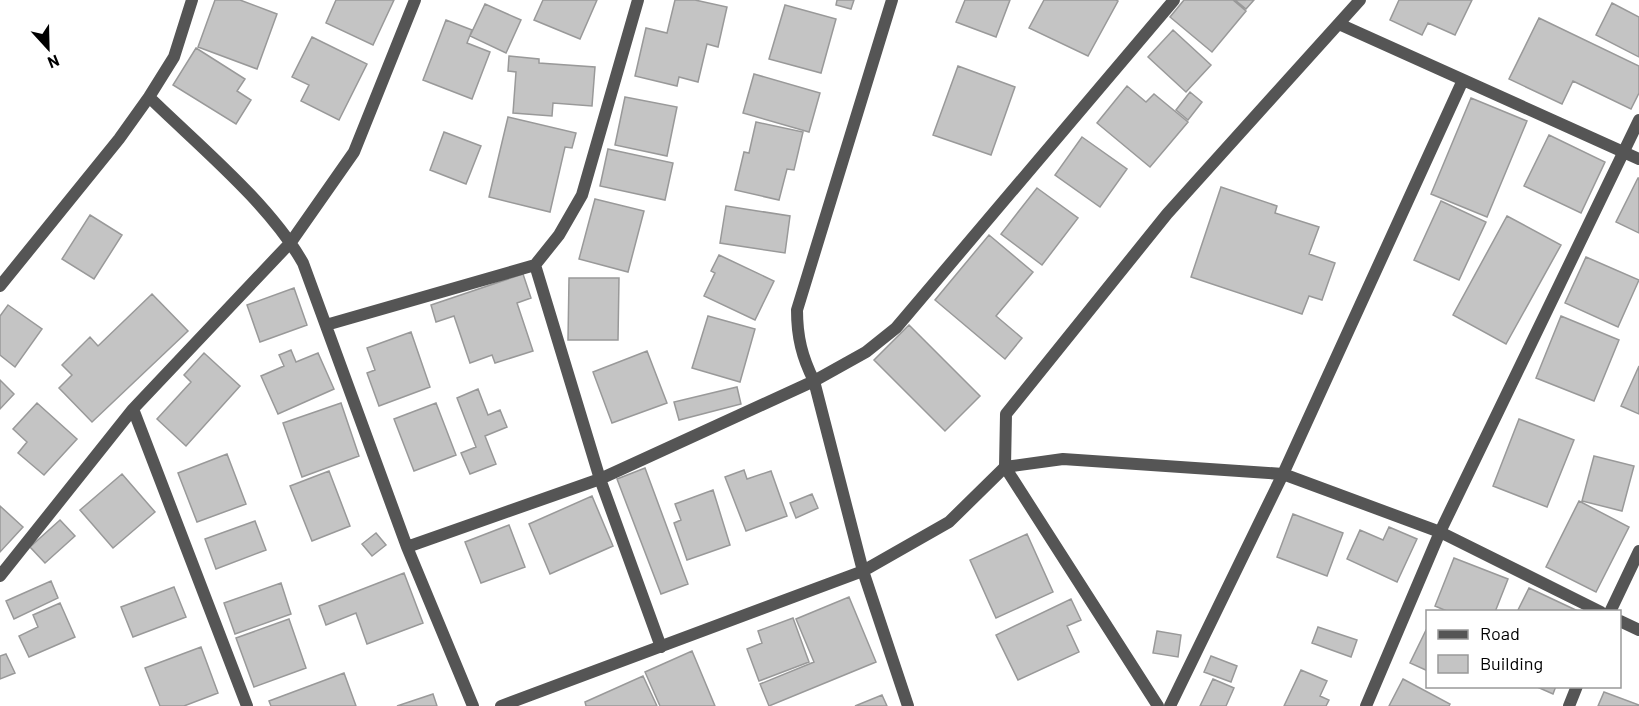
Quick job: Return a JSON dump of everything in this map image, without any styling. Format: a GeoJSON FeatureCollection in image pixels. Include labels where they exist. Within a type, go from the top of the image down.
{"type":"FeatureCollection","features":[{"type":"Feature","properties":{"kind":"street"},"geometry":{"type":"LineString","coordinates":[[0,286],[119,139],[149,97],[174,57],[192,0]]}},
{"type":"Feature","properties":{"kind":"street"},"geometry":{"type":"LineString","coordinates":[[0,576],[133,409],[291,242],[354,152],[415,0]]}},
{"type":"Feature","properties":{"kind":"street"},"geometry":{"type":"LineString","coordinates":[[326,325],[535,265],[559,235],[582,195],[638,0]]}},
{"type":"Feature","properties":{"kind":"street"},"geometry":{"type":"LineString","coordinates":[[892,0],[797,310],[797,331],[802,356],[814,381],[863,571],[908,706]]}},
{"type":"Feature","properties":{"kind":"street"},"geometry":{"type":"LineString","coordinates":[[407,547],[600,479],[814,381],[866,352],[896,328],[1174,0]]}},
{"type":"Feature","properties":{"kind":"street"},"geometry":{"type":"LineString","coordinates":[[1158,706],[1005,467],[1006,414],[1167,214],[1360,0]]}},
{"type":"Feature","properties":{"kind":"street"},"geometry":{"type":"LineString","coordinates":[[1339,24],[1639,159]]}},
{"type":"Feature","properties":{"kind":"street"},"geometry":{"type":"LineString","coordinates":[[1170,706],[1284,474],[1463,80]]}},
{"type":"Feature","properties":{"kind":"street"},"geometry":{"type":"LineString","coordinates":[[149,97],[250,196],[291,242],[303,263],[407,547],[473,706]]}},
{"type":"Feature","properties":{"kind":"street"},"geometry":{"type":"LineString","coordinates":[[1366,706],[1440,532],[1639,120]]}},
{"type":"Feature","properties":{"kind":"street"},"geometry":{"type":"LineString","coordinates":[[535,265],[600,479],[661,647]]}},
{"type":"Feature","properties":{"kind":"street"},"geometry":{"type":"LineString","coordinates":[[133,409],[247,706]]}},
{"type":"Feature","properties":{"kind":"street"},"geometry":{"type":"LineString","coordinates":[[501,706],[863,571],[950,522],[1005,467],[1063,459],[1284,474],[1440,532],[1597,610]]}},
{"type":"Feature","properties":{"kind":"street"},"geometry":{"type":"LineString","coordinates":[[1611,610],[1639,551]]}},
{"type":"Feature","properties":{"kind":"street"},"geometry":{"type":"LineString","coordinates":[[1621,621],[1639,630]]}},
{"type":"Feature","properties":{"kind":"street"},"geometry":{"type":"LineString","coordinates":[[1569,706],[1577,688]]}},
{"type":"Feature","properties":{"kind":"building"},"geometry":{"type":"Polygon","coordinates":[[[215,0],[240,0],[277,14],[257,69],[198,47],[215,0]]]}},
{"type":"Feature","properties":{"kind":"building"},"geometry":{"type":"Polygon","coordinates":[[[336,0],[394,0],[373,45],[326,23],[336,0]]]}},
{"type":"Feature","properties":{"kind":"building"},"geometry":{"type":"Polygon","coordinates":[[[543,0],[597,0],[580,39],[534,20],[543,0]]]}},
{"type":"Feature","properties":{"kind":"building"},"geometry":{"type":"Polygon","coordinates":[[[675,0],[695,0],[727,7],[718,47],[707,44],[698,82],[679,77],[677,86],[635,76],[646,28],[667,33],[675,0]]]}},
{"type":"Feature","properties":{"kind":"building"},"geometry":{"type":"Polygon","coordinates":[[[837,0],[854,0],[851,9],[836,5],[837,0]]]}},
{"type":"Feature","properties":{"kind":"building"},"geometry":{"type":"Polygon","coordinates":[[[965,0],[1010,0],[996,37],[956,22],[965,0]]]}},
{"type":"Feature","properties":{"kind":"building"},"geometry":{"type":"Polygon","coordinates":[[[1044,0],[1118,1],[1088,56],[1029,28],[1044,0]]]}},
{"type":"Feature","properties":{"kind":"building"},"geometry":{"type":"Polygon","coordinates":[[[1184,0],[1233,0],[1246,11],[1212,52],[1170,17],[1184,0]]]}},
{"type":"Feature","properties":{"kind":"building"},"geometry":{"type":"Polygon","coordinates":[[[1235,0],[1254,0],[1246,9],[1235,0]]]}},
{"type":"Feature","properties":{"kind":"building"},"geometry":{"type":"Polygon","coordinates":[[[1399,0],[1472,0],[1455,35],[1428,23],[1422,35],[1390,20],[1399,0]]]}},
{"type":"Feature","properties":{"kind":"building"},"geometry":{"type":"Polygon","coordinates":[[[1612,3],[1639,17],[1639,57],[1596,35],[1612,3]]]}},
{"type":"Feature","properties":{"kind":"building"},"geometry":{"type":"Polygon","coordinates":[[[485,4],[521,20],[506,53],[470,36],[485,4]]]}},
{"type":"Feature","properties":{"kind":"building"},"geometry":{"type":"Polygon","coordinates":[[[785,5],[836,19],[821,73],[769,59],[785,5]]]}},
{"type":"Feature","properties":{"kind":"building"},"geometry":{"type":"Polygon","coordinates":[[[1539,18],[1639,66],[1639,93],[1631,109],[1573,81],[1562,104],[1509,79],[1539,18]]]}},
{"type":"Feature","properties":{"kind":"building"},"geometry":{"type":"Polygon","coordinates":[[[446,20],[472,30],[467,43],[490,52],[472,99],[423,80],[446,20]]]}},
{"type":"Feature","properties":{"kind":"building"},"geometry":{"type":"Polygon","coordinates":[[[1173,30],[1211,65],[1186,92],[1148,57],[1173,30]]]}},
{"type":"Feature","properties":{"kind":"building"},"geometry":{"type":"Polygon","coordinates":[[[312,37],[367,64],[339,120],[301,101],[309,85],[292,77],[312,37]]]}},
{"type":"Feature","properties":{"kind":"building"},"geometry":{"type":"Polygon","coordinates":[[[196,48],[245,79],[237,91],[251,100],[236,124],[173,85],[196,48]]]}},
{"type":"Feature","properties":{"kind":"building"},"geometry":{"type":"Polygon","coordinates":[[[509,56],[539,59],[539,63],[595,67],[592,106],[553,103],[552,116],[513,113],[516,72],[508,71],[509,56]]]}},
{"type":"Feature","properties":{"kind":"building"},"geometry":{"type":"Polygon","coordinates":[[[958,66],[1015,87],[991,155],[933,135],[958,66]]]}},
{"type":"Feature","properties":{"kind":"building"},"geometry":{"type":"Polygon","coordinates":[[[754,74],[820,93],[809,132],[743,113],[754,74]]]}},
{"type":"Feature","properties":{"kind":"building"},"geometry":{"type":"Polygon","coordinates":[[[1127,86],[1146,102],[1154,94],[1188,122],[1150,167],[1097,123],[1127,86]]]}},
{"type":"Feature","properties":{"kind":"building"},"geometry":{"type":"Polygon","coordinates":[[[1190,92],[1202,102],[1188,120],[1176,110],[1190,92]]]}},
{"type":"Feature","properties":{"kind":"building"},"geometry":{"type":"Polygon","coordinates":[[[625,97],[677,107],[667,156],[615,145],[625,97]]]}},
{"type":"Feature","properties":{"kind":"building"},"geometry":{"type":"Polygon","coordinates":[[[1471,98],[1527,121],[1487,217],[1431,194],[1471,98]]]}},
{"type":"Feature","properties":{"kind":"building"},"geometry":{"type":"Polygon","coordinates":[[[508,117],[576,133],[572,148],[565,147],[550,212],[489,197],[508,117]]]}},
{"type":"Feature","properties":{"kind":"building"},"geometry":{"type":"Polygon","coordinates":[[[756,122],[803,132],[794,170],[787,169],[779,200],[735,190],[744,152],[749,153],[756,122]]]}},
{"type":"Feature","properties":{"kind":"building"},"geometry":{"type":"Polygon","coordinates":[[[444,132],[481,146],[466,184],[430,170],[444,132]]]}},
{"type":"Feature","properties":{"kind":"building"},"geometry":{"type":"Polygon","coordinates":[[[1549,135],[1605,162],[1581,213],[1524,186],[1549,135]]]}},
{"type":"Feature","properties":{"kind":"building"},"geometry":{"type":"Polygon","coordinates":[[[1082,137],[1127,169],[1100,207],[1055,175],[1082,137]]]}},
{"type":"Feature","properties":{"kind":"building"},"geometry":{"type":"Polygon","coordinates":[[[608,149],[673,163],[665,200],[600,186],[608,149]]]}},
{"type":"Feature","properties":{"kind":"building"},"geometry":{"type":"Polygon","coordinates":[[[1639,178],[1639,233],[1616,222],[1639,178]]]}},
{"type":"Feature","properties":{"kind":"building"},"geometry":{"type":"Polygon","coordinates":[[[1221,187],[1277,206],[1275,213],[1319,227],[1309,254],[1335,263],[1322,300],[1309,296],[1302,314],[1191,277],[1221,187]]]}},
{"type":"Feature","properties":{"kind":"building"},"geometry":{"type":"Polygon","coordinates":[[[1037,188],[1078,218],[1042,265],[1001,234],[1037,188]]]}},
{"type":"Feature","properties":{"kind":"building"},"geometry":{"type":"Polygon","coordinates":[[[595,199],[644,211],[628,272],[579,259],[595,199]]]}},
{"type":"Feature","properties":{"kind":"building"},"geometry":{"type":"Polygon","coordinates":[[[1441,201],[1486,222],[1459,280],[1414,260],[1441,201]]]}},
{"type":"Feature","properties":{"kind":"building"},"geometry":{"type":"Polygon","coordinates":[[[726,206],[790,216],[785,253],[720,243],[726,206]]]}},
{"type":"Feature","properties":{"kind":"building"},"geometry":{"type":"Polygon","coordinates":[[[90,215],[122,235],[94,279],[62,259],[90,215]]]}},
{"type":"Feature","properties":{"kind":"building"},"geometry":{"type":"Polygon","coordinates":[[[1507,216],[1561,245],[1506,344],[1453,315],[1507,216]]]}},
{"type":"Feature","properties":{"kind":"building"},"geometry":{"type":"Polygon","coordinates":[[[989,235],[1033,272],[996,316],[1022,338],[1005,359],[935,300],[989,235]]]}},
{"type":"Feature","properties":{"kind":"building"},"geometry":{"type":"Polygon","coordinates":[[[719,255],[774,281],[755,320],[704,296],[715,273],[711,271],[719,255]]]}},
{"type":"Feature","properties":{"kind":"building"},"geometry":{"type":"Polygon","coordinates":[[[1586,257],[1639,280],[1618,327],[1565,303],[1586,257]]]}},
{"type":"Feature","properties":{"kind":"building"},"geometry":{"type":"Polygon","coordinates":[[[523,274],[531,298],[517,303],[533,351],[495,363],[492,355],[470,363],[454,316],[436,322],[431,305],[523,274]]]}},
{"type":"Feature","properties":{"kind":"building"},"geometry":{"type":"Polygon","coordinates":[[[569,278],[619,278],[618,340],[568,340],[569,278]]]}},
{"type":"Feature","properties":{"kind":"building"},"geometry":{"type":"Polygon","coordinates":[[[294,288],[307,325],[260,342],[247,305],[294,288]]]}},
{"type":"Feature","properties":{"kind":"building"},"geometry":{"type":"Polygon","coordinates":[[[152,294],[188,331],[92,422],[59,388],[72,375],[62,365],[90,337],[98,346],[152,294]]]}},
{"type":"Feature","properties":{"kind":"building"},"geometry":{"type":"Polygon","coordinates":[[[8,305],[42,329],[15,367],[0,355],[0,316],[8,305]]]}},
{"type":"Feature","properties":{"kind":"building"},"geometry":{"type":"Polygon","coordinates":[[[708,316],[755,329],[740,382],[692,368],[708,316]]]}},
{"type":"Feature","properties":{"kind":"building"},"geometry":{"type":"Polygon","coordinates":[[[1561,316],[1619,340],[1594,401],[1536,378],[1561,316]]]}},
{"type":"Feature","properties":{"kind":"building"},"geometry":{"type":"Polygon","coordinates":[[[909,325],[980,396],[945,431],[874,360],[909,325]]]}},
{"type":"Feature","properties":{"kind":"building"},"geometry":{"type":"Polygon","coordinates":[[[411,332],[430,387],[379,406],[367,373],[375,370],[367,348],[411,332]]]}},
{"type":"Feature","properties":{"kind":"building"},"geometry":{"type":"Polygon","coordinates":[[[291,350],[296,362],[318,353],[334,389],[278,414],[261,376],[284,366],[279,355],[291,350]]]}},
{"type":"Feature","properties":{"kind":"building"},"geometry":{"type":"Polygon","coordinates":[[[647,351],[667,403],[612,423],[593,372],[647,351]]]}},
{"type":"Feature","properties":{"kind":"building"},"geometry":{"type":"Polygon","coordinates":[[[204,353],[240,386],[186,446],[157,419],[191,382],[184,375],[204,353]]]}},
{"type":"Feature","properties":{"kind":"building"},"geometry":{"type":"Polygon","coordinates":[[[1639,366],[1639,414],[1621,406],[1639,366]]]}},
{"type":"Feature","properties":{"kind":"building"},"geometry":{"type":"Polygon","coordinates":[[[0,380],[14,394],[0,409],[0,380]]]}},
{"type":"Feature","properties":{"kind":"building"},"geometry":{"type":"Polygon","coordinates":[[[737,387],[741,404],[679,420],[674,402],[737,387]]]}},
{"type":"Feature","properties":{"kind":"building"},"geometry":{"type":"Polygon","coordinates":[[[478,389],[488,415],[500,410],[507,427],[485,436],[496,464],[470,474],[461,453],[476,447],[457,398],[478,389]]]}},
{"type":"Feature","properties":{"kind":"building"},"geometry":{"type":"Polygon","coordinates":[[[37,403],[77,439],[44,475],[18,453],[27,442],[13,429],[37,403]]]}},
{"type":"Feature","properties":{"kind":"building"},"geometry":{"type":"Polygon","coordinates":[[[341,403],[359,456],[302,477],[283,423],[341,403]]]}},
{"type":"Feature","properties":{"kind":"building"},"geometry":{"type":"Polygon","coordinates":[[[436,403],[456,455],[414,471],[394,419],[436,403]]]}},
{"type":"Feature","properties":{"kind":"building"},"geometry":{"type":"Polygon","coordinates":[[[1519,419],[1574,440],[1547,507],[1493,486],[1519,419]]]}},
{"type":"Feature","properties":{"kind":"building"},"geometry":{"type":"Polygon","coordinates":[[[227,454],[246,504],[197,522],[178,473],[227,454]]]}},
{"type":"Feature","properties":{"kind":"building"},"geometry":{"type":"Polygon","coordinates":[[[1594,456],[1634,466],[1622,511],[1582,501],[1594,456]]]}},
{"type":"Feature","properties":{"kind":"building"},"geometry":{"type":"Polygon","coordinates":[[[645,468],[688,584],[661,594],[617,479],[645,468]]]}},
{"type":"Feature","properties":{"kind":"building"},"geometry":{"type":"Polygon","coordinates":[[[744,470],[747,479],[771,471],[787,516],[746,531],[725,477],[744,470]]]}},
{"type":"Feature","properties":{"kind":"building"},"geometry":{"type":"Polygon","coordinates":[[[329,471],[350,526],[312,541],[290,486],[329,471]]]}},
{"type":"Feature","properties":{"kind":"building"},"geometry":{"type":"Polygon","coordinates":[[[122,474],[155,512],[113,548],[80,510],[122,474]]]}},
{"type":"Feature","properties":{"kind":"building"},"geometry":{"type":"Polygon","coordinates":[[[713,490],[730,545],[687,560],[674,523],[681,520],[675,504],[713,490]]]}},
{"type":"Feature","properties":{"kind":"building"},"geometry":{"type":"Polygon","coordinates":[[[812,494],[818,508],[796,518],[790,503],[812,494]]]}},
{"type":"Feature","properties":{"kind":"building"},"geometry":{"type":"Polygon","coordinates":[[[592,496],[613,546],[550,574],[529,524],[592,496]]]}},
{"type":"Feature","properties":{"kind":"building"},"geometry":{"type":"Polygon","coordinates":[[[1579,501],[1629,527],[1596,592],[1546,567],[1579,501]]]}},
{"type":"Feature","properties":{"kind":"building"},"geometry":{"type":"Polygon","coordinates":[[[0,506],[23,527],[0,552],[0,506]]]}},
{"type":"Feature","properties":{"kind":"building"},"geometry":{"type":"Polygon","coordinates":[[[1293,514],[1343,533],[1327,576],[1277,557],[1293,514]]]}},
{"type":"Feature","properties":{"kind":"building"},"geometry":{"type":"Polygon","coordinates":[[[60,520],[75,536],[45,563],[30,547],[60,520]]]}},
{"type":"Feature","properties":{"kind":"building"},"geometry":{"type":"Polygon","coordinates":[[[255,521],[266,550],[216,569],[205,539],[255,521]]]}},
{"type":"Feature","properties":{"kind":"building"},"geometry":{"type":"Polygon","coordinates":[[[509,525],[525,567],[481,583],[465,542],[509,525]]]}},
{"type":"Feature","properties":{"kind":"building"},"geometry":{"type":"Polygon","coordinates":[[[1389,527],[1417,539],[1397,582],[1347,559],[1360,530],[1383,540],[1389,527]]]}},
{"type":"Feature","properties":{"kind":"building"},"geometry":{"type":"Polygon","coordinates":[[[376,533],[386,545],[372,556],[362,544],[376,533]]]}},
{"type":"Feature","properties":{"kind":"building"},"geometry":{"type":"Polygon","coordinates":[[[1027,534],[1053,592],[996,618],[970,560],[1027,534]]]}},
{"type":"Feature","properties":{"kind":"building"},"geometry":{"type":"Polygon","coordinates":[[[1454,558],[1508,579],[1496,610],[1444,610],[1435,606],[1454,558]]]}},
{"type":"Feature","properties":{"kind":"building"},"geometry":{"type":"Polygon","coordinates":[[[404,573],[423,623],[367,644],[356,613],[326,625],[319,606],[404,573]]]}},
{"type":"Feature","properties":{"kind":"building"},"geometry":{"type":"Polygon","coordinates":[[[51,581],[58,598],[14,619],[6,601],[51,581]]]}},
{"type":"Feature","properties":{"kind":"building"},"geometry":{"type":"Polygon","coordinates":[[[281,583],[291,614],[235,634],[224,603],[281,583]]]}},
{"type":"Feature","properties":{"kind":"building"},"geometry":{"type":"Polygon","coordinates":[[[174,587],[186,617],[133,637],[121,607],[174,587]]]}},
{"type":"Feature","properties":{"kind":"building"},"geometry":{"type":"Polygon","coordinates":[[[1529,588],[1576,610],[1518,610],[1529,588]]]}},
{"type":"Feature","properties":{"kind":"building"},"geometry":{"type":"Polygon","coordinates":[[[849,597],[876,662],[769,706],[760,684],[814,662],[796,619],[849,597]]]}},
{"type":"Feature","properties":{"kind":"building"},"geometry":{"type":"Polygon","coordinates":[[[1071,599],[1081,620],[1067,626],[1079,652],[1018,680],[996,635],[1071,599]]]}},
{"type":"Feature","properties":{"kind":"building"},"geometry":{"type":"Polygon","coordinates":[[[60,603],[75,637],[29,657],[19,636],[38,627],[33,615],[60,603]]]}},
{"type":"Feature","properties":{"kind":"building"},"geometry":{"type":"Polygon","coordinates":[[[793,618],[809,662],[759,681],[747,649],[762,643],[758,631],[793,618]]]}},
{"type":"Feature","properties":{"kind":"building"},"geometry":{"type":"Polygon","coordinates":[[[289,619],[306,668],[254,687],[236,638],[289,619]]]}},
{"type":"Feature","properties":{"kind":"building"},"geometry":{"type":"Polygon","coordinates":[[[1318,627],[1357,640],[1351,657],[1312,643],[1318,627]]]}},
{"type":"Feature","properties":{"kind":"building"},"geometry":{"type":"Polygon","coordinates":[[[1426,630],[1426,670],[1410,663],[1426,630]]]}},
{"type":"Feature","properties":{"kind":"building"},"geometry":{"type":"Polygon","coordinates":[[[1157,631],[1181,635],[1178,657],[1153,653],[1157,631]]]}},
{"type":"Feature","properties":{"kind":"building"},"geometry":{"type":"Polygon","coordinates":[[[201,647],[218,693],[184,706],[160,706],[145,668],[201,647]]]}},
{"type":"Feature","properties":{"kind":"building"},"geometry":{"type":"Polygon","coordinates":[[[692,651],[715,706],[660,706],[645,672],[692,651]]]}},
{"type":"Feature","properties":{"kind":"building"},"geometry":{"type":"Polygon","coordinates":[[[6,654],[15,673],[0,679],[0,656],[6,654]]]}},
{"type":"Feature","properties":{"kind":"building"},"geometry":{"type":"Polygon","coordinates":[[[1211,656],[1237,666],[1231,682],[1204,672],[1211,656]]]}},
{"type":"Feature","properties":{"kind":"building"},"geometry":{"type":"Polygon","coordinates":[[[1301,670],[1327,681],[1320,696],[1329,700],[1326,706],[1284,706],[1301,670]]]}},
{"type":"Feature","properties":{"kind":"building"},"geometry":{"type":"Polygon","coordinates":[[[344,673],[356,706],[271,706],[269,701],[344,673]]]}},
{"type":"Feature","properties":{"kind":"building"},"geometry":{"type":"Polygon","coordinates":[[[643,676],[657,706],[586,706],[585,702],[643,676]]]}},
{"type":"Feature","properties":{"kind":"building"},"geometry":{"type":"Polygon","coordinates":[[[1213,679],[1234,688],[1226,706],[1200,706],[1213,679]]]}},
{"type":"Feature","properties":{"kind":"building"},"geometry":{"type":"Polygon","coordinates":[[[1403,679],[1450,704],[1449,706],[1389,706],[1403,679]]]}},
{"type":"Feature","properties":{"kind":"building"},"geometry":{"type":"Polygon","coordinates":[[[1540,688],[1555,688],[1553,694],[1540,688]]]}},
{"type":"Feature","properties":{"kind":"building"},"geometry":{"type":"Polygon","coordinates":[[[1604,692],[1639,705],[1639,706],[1598,706],[1604,692]]]}},
{"type":"Feature","properties":{"kind":"building"},"geometry":{"type":"Polygon","coordinates":[[[433,694],[437,706],[397,706],[433,694]]]}},
{"type":"Feature","properties":{"kind":"building"},"geometry":{"type":"Polygon","coordinates":[[[882,695],[887,706],[855,706],[882,695]]]}}]}
